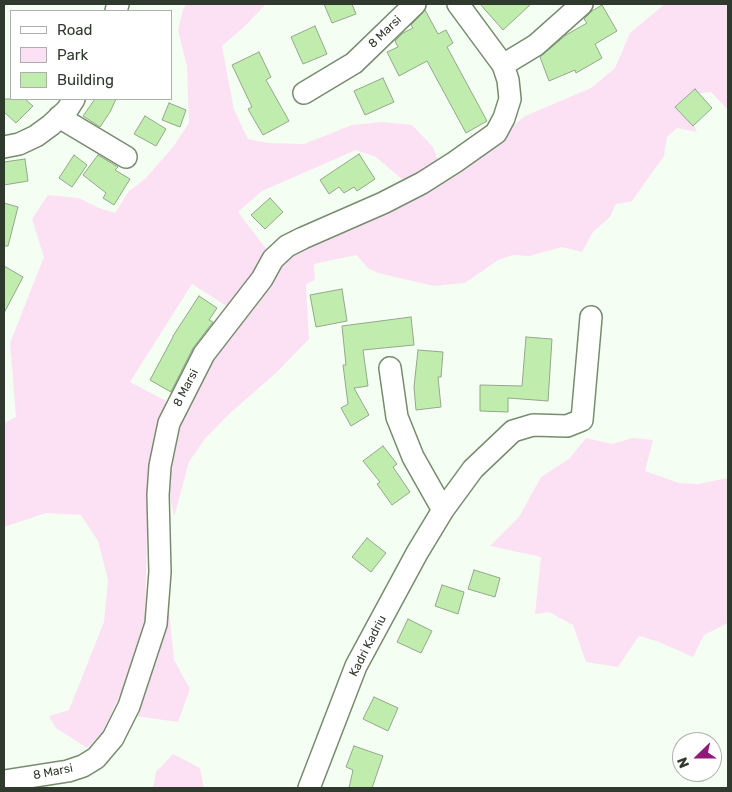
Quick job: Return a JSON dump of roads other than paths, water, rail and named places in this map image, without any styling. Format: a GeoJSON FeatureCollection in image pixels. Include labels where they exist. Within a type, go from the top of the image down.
{"type":"FeatureCollection","features":[{"type":"Feature","properties":{"kind":"street","name":"8 Marsi"},"geometry":{"type":"LineString","coordinates":[[304,92],[354,63],[415,4]]}},
{"type":"Feature","properties":{"kind":"street","name":"8 Marsi"},"geometry":{"type":"LineString","coordinates":[[4,780],[68,771],[83,766],[96,758],[113,738],[129,706],[156,624],[160,572],[158,495],[160,466],[169,423],[204,354],[262,279],[273,259],[288,246],[303,238],[383,203],[422,183],[496,133],[504,118],[510,99],[508,80],[503,65],[458,4]]}},
{"type":"Feature","properties":{"kind":"street"},"geometry":{"type":"LineString","coordinates":[[503,65],[536,45],[582,4]]}},
{"type":"Feature","properties":{"kind":"street"},"geometry":{"type":"LineString","coordinates":[[4,147],[19,144],[36,136],[52,125],[67,110],[73,100]]}},
{"type":"Feature","properties":{"kind":"street"},"geometry":{"type":"LineString","coordinates":[[59,117],[126,157]]}},
{"type":"Feature","properties":{"kind":"street","name":"Kadri Kadriu"},"geometry":{"type":"LineString","coordinates":[[309,788],[356,666],[442,510],[474,469],[513,431],[533,425],[567,426],[582,420],[591,317]]}},
{"type":"Feature","properties":{"kind":"street"},"geometry":{"type":"LineString","coordinates":[[390,368],[397,417],[413,457],[442,510]]}}]}
